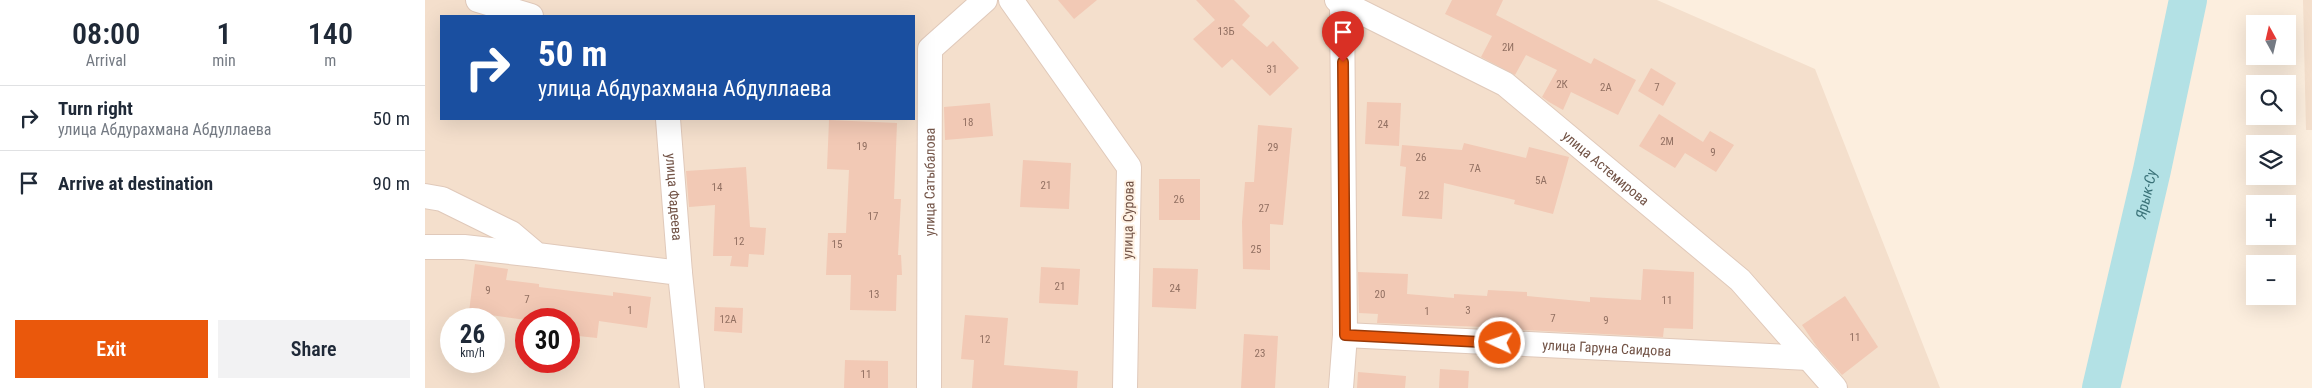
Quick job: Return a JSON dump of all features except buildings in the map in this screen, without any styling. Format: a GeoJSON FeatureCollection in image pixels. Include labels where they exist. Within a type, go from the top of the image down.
{"type":"FeatureCollection","features":[{"type":"Feature","properties":{"kind":"street"},"geometry":{"type":"LineString","coordinates":[[478,0],[528,15]]}},
{"type":"Feature","properties":{"kind":"street","name":"улица Сатыбалова"},"geometry":{"type":"LineString","coordinates":[[929,388],[930,48],[985,0]]}},
{"type":"Feature","properties":{"kind":"street","name":"улица Сурова"},"geometry":{"type":"LineString","coordinates":[[1011,0],[1129,167],[1125,388]]}},
{"type":"Feature","properties":{"kind":"street"},"geometry":{"type":"LineString","coordinates":[[1339,2],[1345,335],[1341,388]]}},
{"type":"Feature","properties":{"kind":"street","name":"улица Астемирова"},"geometry":{"type":"LineString","coordinates":[[1339,2],[1505,84],[1740,280],[1835,388]]}},
{"type":"Feature","properties":{"kind":"street","name":"улица Фадеева"},"geometry":{"type":"LineString","coordinates":[[668,120],[680,273],[692,388]]}},
{"type":"Feature","properties":{"kind":"street"},"geometry":{"type":"LineString","coordinates":[[425,196],[442,199],[511,233],[537,255]]}},
{"type":"Feature","properties":{"kind":"street"},"geometry":{"type":"LineString","coordinates":[[425,246],[463,246],[680,273]]}},
{"type":"Feature","properties":{"kind":"street","name":"улица Гаруна Саидова"},"geometry":{"type":"LineString","coordinates":[[1345,335],[1809,358]]}},
{"type":"Feature","properties":{"kind":"shaded area"},"geometry":{"type":"Polygon","coordinates":[[[425,0],[1657,0],[1815,69],[1940,388],[425,388],[425,0]]]}},
{"type":"Feature","properties":{"kind":"shaded area"},"geometry":{"type":"Polygon","coordinates":[[[2303,0],[2312,0],[2312,130],[2306,130],[2303,0]]]}},
{"type":"Feature","properties":{"kind":"waterway","name":"Ярык-Су"},"geometry":{"type":"LineString","coordinates":[[2101,388],[2152,170],[2188,0]]}},
{"type":"Feature","properties":{"kind":"route"},"geometry":{"type":"LineString","coordinates":[[1343,62],[1345,335],[1500,343]]}}]}
